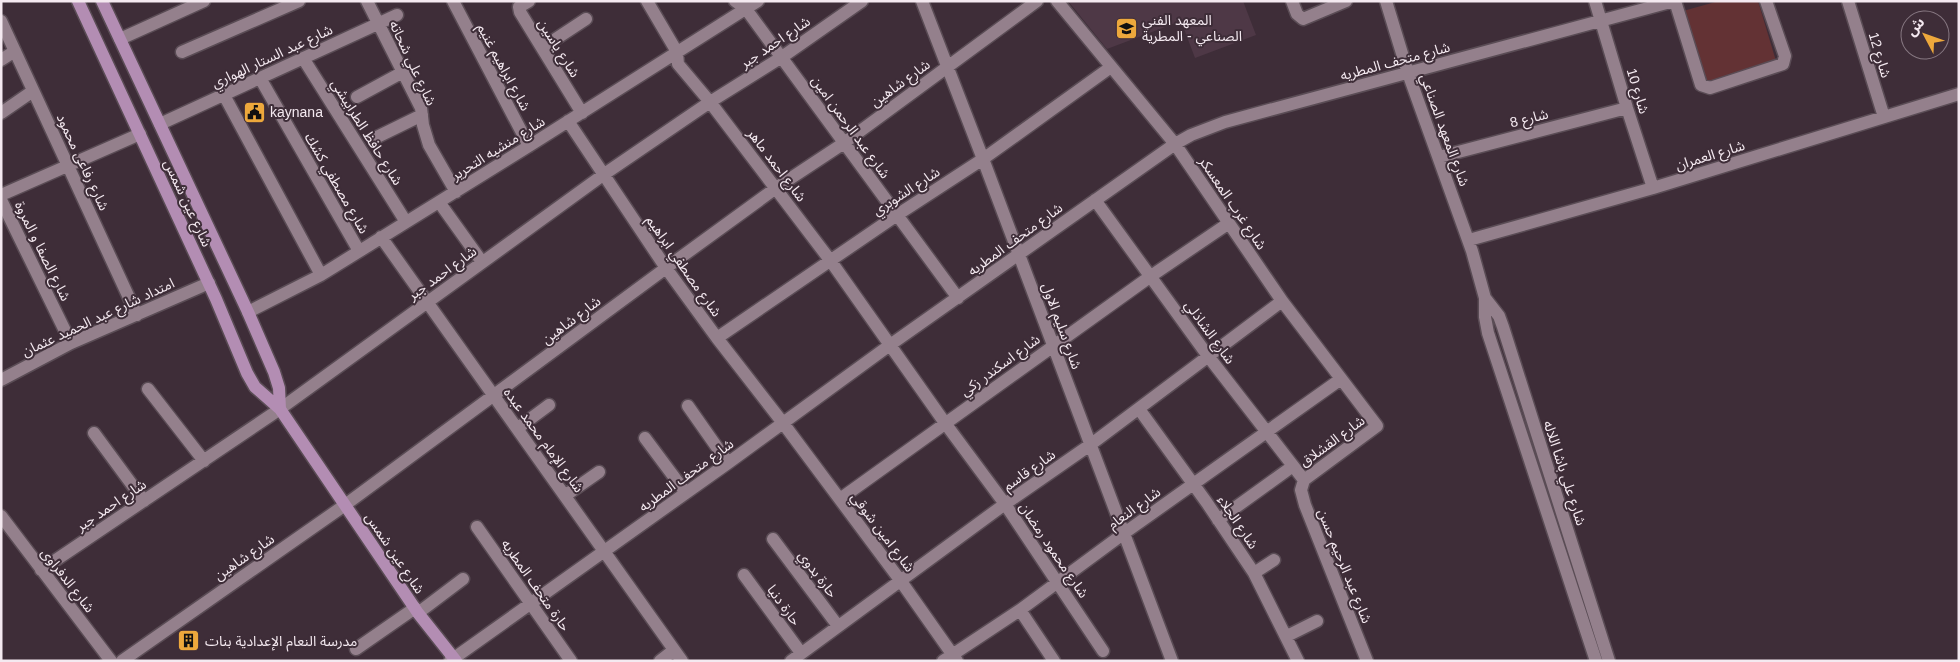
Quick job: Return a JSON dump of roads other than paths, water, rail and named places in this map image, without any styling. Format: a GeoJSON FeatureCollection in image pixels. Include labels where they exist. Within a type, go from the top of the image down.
{"type":"FeatureCollection","features":[{"type":"Feature","properties":{"kind":"main road","name":"شارع عين شمس"},"geometry":{"type":"LineString","coordinates":[[78,1],[209,283],[247,373],[255,387],[280,409],[416,610],[453,660]]}},
{"type":"Feature","properties":{"kind":"main road","name":"شارع عين شمس"},"geometry":{"type":"LineString","coordinates":[[102,1],[248,312],[279,388],[280,409]]}},
{"type":"Feature","properties":{"kind":"street"},"geometry":{"type":"LineString","coordinates":[[120,39],[204,1]]}},
{"type":"Feature","properties":{"kind":"street"},"geometry":{"type":"LineString","coordinates":[[182,52],[299,1]]}},
{"type":"Feature","properties":{"kind":"street","name":"شارع علي شحاته"},"geometry":{"type":"LineString","coordinates":[[367,1],[421,108],[429,145],[456,192]]}},
{"type":"Feature","properties":{"kind":"street","name":"شارع ابراهيم غنيم"},"geometry":{"type":"LineString","coordinates":[[453,1],[530,146]]}},
{"type":"Feature","properties":{"kind":"street","name":"شارع ياسين"},"geometry":{"type":"LineString","coordinates":[[529,1],[519,7],[519,10],[582,113]]}},
{"type":"Feature","properties":{"kind":"street","name":"شارع احمد ماهر"},"geometry":{"type":"LineString","coordinates":[[647,1],[677,52],[678,64],[710,102],[776,188],[890,345]]}},
{"type":"Feature","properties":{"kind":"street","name":"شارع عبد الرحمن امين"},"geometry":{"type":"LineString","coordinates":[[735,1],[746,8],[958,298]]}},
{"type":"Feature","properties":{"kind":"street","name":"شارع منشيه التحرير"},"geometry":{"type":"LineString","coordinates":[[248,312],[321,275],[530,146],[758,1]]}},
{"type":"Feature","properties":{"kind":"street","name":"شارع احمد جبر"},"geometry":{"type":"LineString","coordinates":[[41,570],[280,409],[603,175],[710,102],[782,57],[862,1]]}},
{"type":"Feature","properties":{"kind":"street","name":"شارع سليم الاول"},"geometry":{"type":"LineString","coordinates":[[922,1],[1020,254],[1172,661]]}},
{"type":"Feature","properties":{"kind":"street","name":"شارع شاهين"},"geometry":{"type":"LineString","coordinates":[[122,661],[344,505],[776,188],[844,143],[1037,1]]}},
{"type":"Feature","properties":{"kind":"street","name":"شارع غرب المعسكر"},"geometry":{"type":"LineString","coordinates":[[1057,1],[1175,144],[1282,301],[1378,426]]}},
{"type":"Feature","properties":{"kind":"street"},"geometry":{"type":"LineString","coordinates":[[1292,1],[1297,14],[1303,19],[1346,1]]}},
{"type":"Feature","properties":{"kind":"street","name":"شارع المعهد الصناعي"},"geometry":{"type":"LineString","coordinates":[[1386,1],[1408,73],[1469,240]]}},
{"type":"Feature","properties":{"kind":"street","name":"شارع 10"},"geometry":{"type":"LineString","coordinates":[[1595,1],[1653,188]]}},
{"type":"Feature","properties":{"kind":"street"},"geometry":{"type":"LineString","coordinates":[[1675,1],[1701,85],[1710,88],[1782,64],[1785,56],[1766,1]]}},
{"type":"Feature","properties":{"kind":"street","name":"شارع متحف المطريه"},"geometry":{"type":"LineString","coordinates":[[453,660],[890,345],[1175,144],[1191,135],[1225,122],[1675,1]]}},
{"type":"Feature","properties":{"kind":"street","name":"شارع 12"},"geometry":{"type":"LineString","coordinates":[[1848,1],[1884,117]]}},
{"type":"Feature","properties":{"kind":"street","name":"شارع عبد الستار الهواري"},"geometry":{"type":"LineString","coordinates":[[160,124],[397,15]]}},
{"type":"Feature","properties":{"kind":"street"},"geometry":{"type":"LineString","coordinates":[[542,48],[586,19]]}},
{"type":"Feature","properties":{"kind":"street","name":"شارع رفاعى محمود"},"geometry":{"type":"LineString","coordinates":[[1,21],[137,315]]}},
{"type":"Feature","properties":{"kind":"street"},"geometry":{"type":"LineString","coordinates":[[1,60],[15,51]]}},
{"type":"Feature","properties":{"kind":"street","name":"شارع حافظ الطرابيشي"},"geometry":{"type":"LineString","coordinates":[[303,58],[406,222]]}},
{"type":"Feature","properties":{"kind":"street","name":"شارع الشوبري"},"geometry":{"type":"LineString","coordinates":[[716,338],[897,214],[983,159],[1111,67]]}},
{"type":"Feature","properties":{"kind":"street"},"geometry":{"type":"LineString","coordinates":[[357,97],[403,72]]}},
{"type":"Feature","properties":{"kind":"street","name":"شارع مصطفي كشك"},"geometry":{"type":"LineString","coordinates":[[260,78],[359,251]]}},
{"type":"Feature","properties":{"kind":"street"},"geometry":{"type":"LineString","coordinates":[[1,113],[33,91]]}},
{"type":"Feature","properties":{"kind":"street","name":"شارع العمران"},"geometry":{"type":"LineString","coordinates":[[1469,240],[1653,188],[1959,94]]}},
{"type":"Feature","properties":{"kind":"street"},"geometry":{"type":"LineString","coordinates":[[224,95],[321,275]]}},
{"type":"Feature","properties":{"kind":"street","name":"شارع 8"},"geometry":{"type":"LineString","coordinates":[[1439,156],[1627,108]]}},
{"type":"Feature","properties":{"kind":"street"},"geometry":{"type":"LineString","coordinates":[[377,137],[422,115]]}},
{"type":"Feature","properties":{"kind":"street","name":"شارع مصطفي ابراهيم"},"geometry":{"type":"LineString","coordinates":[[568,122],[666,268],[716,338],[783,423]]}},
{"type":"Feature","properties":{"kind":"street"},"geometry":{"type":"LineString","coordinates":[[1,195],[140,134]]}},
{"type":"Feature","properties":{"kind":"street","name":"شارع الصفا و المروة"},"geometry":{"type":"LineString","coordinates":[[1,200],[71,343]]}},
{"type":"Feature","properties":{"kind":"street","name":"شارع الشاذلي"},"geometry":{"type":"LineString","coordinates":[[1095,200],[1208,356],[1304,480]]}},
{"type":"Feature","properties":{"kind":"street"},"geometry":{"type":"LineString","coordinates":[[440,202],[482,262]]}},
{"type":"Feature","properties":{"kind":"street","name":"شارع اسكندر زكي"},"geometry":{"type":"LineString","coordinates":[[840,499],[1150,276],[1229,223]]}},
{"type":"Feature","properties":{"kind":"street","name":"شارع الإمام محمد عبده"},"geometry":{"type":"LineString","coordinates":[[382,237],[678,656]]}},
{"type":"Feature","properties":{"kind":"street","name":"شارع علي باشا اللاله"},"geometry":{"type":"LineString","coordinates":[[1469,240],[1486,298],[1485,317],[1488,333],[1596,661]]}},
{"type":"Feature","properties":{"kind":"street","name":"امتداد شارع عبد الحميد عثمان"},"geometry":{"type":"LineString","coordinates":[[4,378],[71,343],[209,283]]}},
{"type":"Feature","properties":{"kind":"street","name":"شارع علي باشا اللاله"},"geometry":{"type":"LineString","coordinates":[[1486,298],[1499,316],[1503,327],[1609,661]]}},
{"type":"Feature","properties":{"kind":"street","name":"شارع قاسم"},"geometry":{"type":"LineString","coordinates":[[796,657],[1005,504],[1090,445],[1282,301]]}},
{"type":"Feature","properties":{"kind":"street","name":"شارع محمود رمضان"},"geometry":{"type":"LineString","coordinates":[[890,345],[945,424],[1005,504],[1103,651]]}},
{"type":"Feature","properties":{"kind":"street"},"geometry":{"type":"LineString","coordinates":[[1,365],[4,378]]}},
{"type":"Feature","properties":{"kind":"street","name":"شارع النعام"},"geometry":{"type":"LineString","coordinates":[[951,659],[1341,379]]}},
{"type":"Feature","properties":{"kind":"street"},"geometry":{"type":"LineString","coordinates":[[148,389],[204,460]]}},
{"type":"Feature","properties":{"kind":"street"},"geometry":{"type":"LineString","coordinates":[[518,428],[549,405]]}},
{"type":"Feature","properties":{"kind":"street"},"geometry":{"type":"LineString","coordinates":[[688,406],[728,463]]}},
{"type":"Feature","properties":{"kind":"street","name":"شارع الجلاء"},"geometry":{"type":"LineString","coordinates":[[1138,409],[1194,484],[1254,573],[1298,661]]}},
{"type":"Feature","properties":{"kind":"street","name":"شارع امين شوقي"},"geometry":{"type":"LineString","coordinates":[[783,423],[900,580],[951,659]]}},
{"type":"Feature","properties":{"kind":"street","name":"شارع القشلاق"},"geometry":{"type":"LineString","coordinates":[[1304,480],[1378,426]]}},
{"type":"Feature","properties":{"kind":"street"},"geometry":{"type":"LineString","coordinates":[[94,433],[144,501]]}},
{"type":"Feature","properties":{"kind":"street"},"geometry":{"type":"LineString","coordinates":[[645,438],[686,493]]}},
{"type":"Feature","properties":{"kind":"street"},"geometry":{"type":"LineString","coordinates":[[1218,520],[1292,466]]}},
{"type":"Feature","properties":{"kind":"street"},"geometry":{"type":"LineString","coordinates":[[566,496],[599,472]]}},
{"type":"Feature","properties":{"kind":"street","name":"شارع عبد الرحيم حسن"},"geometry":{"type":"LineString","coordinates":[[1304,480],[1301,490],[1305,505],[1367,661]]}},
{"type":"Feature","properties":{"kind":"street","name":"شارع الدفراوى"},"geometry":{"type":"LineString","coordinates":[[1,516],[112,661]]}},
{"type":"Feature","properties":{"kind":"street","name":"حارة متحف المطريه"},"geometry":{"type":"LineString","coordinates":[[477,527],[571,661]]}},
{"type":"Feature","properties":{"kind":"street","name":"حارة بدوي"},"geometry":{"type":"LineString","coordinates":[[773,539],[838,626]]}},
{"type":"Feature","properties":{"kind":"street"},"geometry":{"type":"LineString","coordinates":[[1254,573],[1274,560]]}},
{"type":"Feature","properties":{"kind":"street","name":"حارة دنيا"},"geometry":{"type":"LineString","coordinates":[[744,574],[796,657]]}},
{"type":"Feature","properties":{"kind":"street"},"geometry":{"type":"LineString","coordinates":[[356,649],[463,578]]}},
{"type":"Feature","properties":{"kind":"street"},"geometry":{"type":"LineString","coordinates":[[1020,610],[1054,661]]}},
{"type":"Feature","properties":{"kind":"street"},"geometry":{"type":"LineString","coordinates":[[1286,636],[1317,621]]}},
{"type":"Feature","properties":{"kind":"street"},"geometry":{"type":"LineString","coordinates":[[660,661],[678,656]]}},
{"type":"Feature","properties":{"kind":"place","name":"المعهد الفني الصناعي - المطرية"},"geometry":{"type":"Point","coordinates":[1126,28]}},
{"type":"Feature","properties":{"kind":"place","name":"kaynana"},"geometry":{"type":"Point","coordinates":[254,112]}},
{"type":"Feature","properties":{"kind":"place","name":"مدرسة النعام الإعدادية بنات"},"geometry":{"type":"Point","coordinates":[189,641]}}]}
